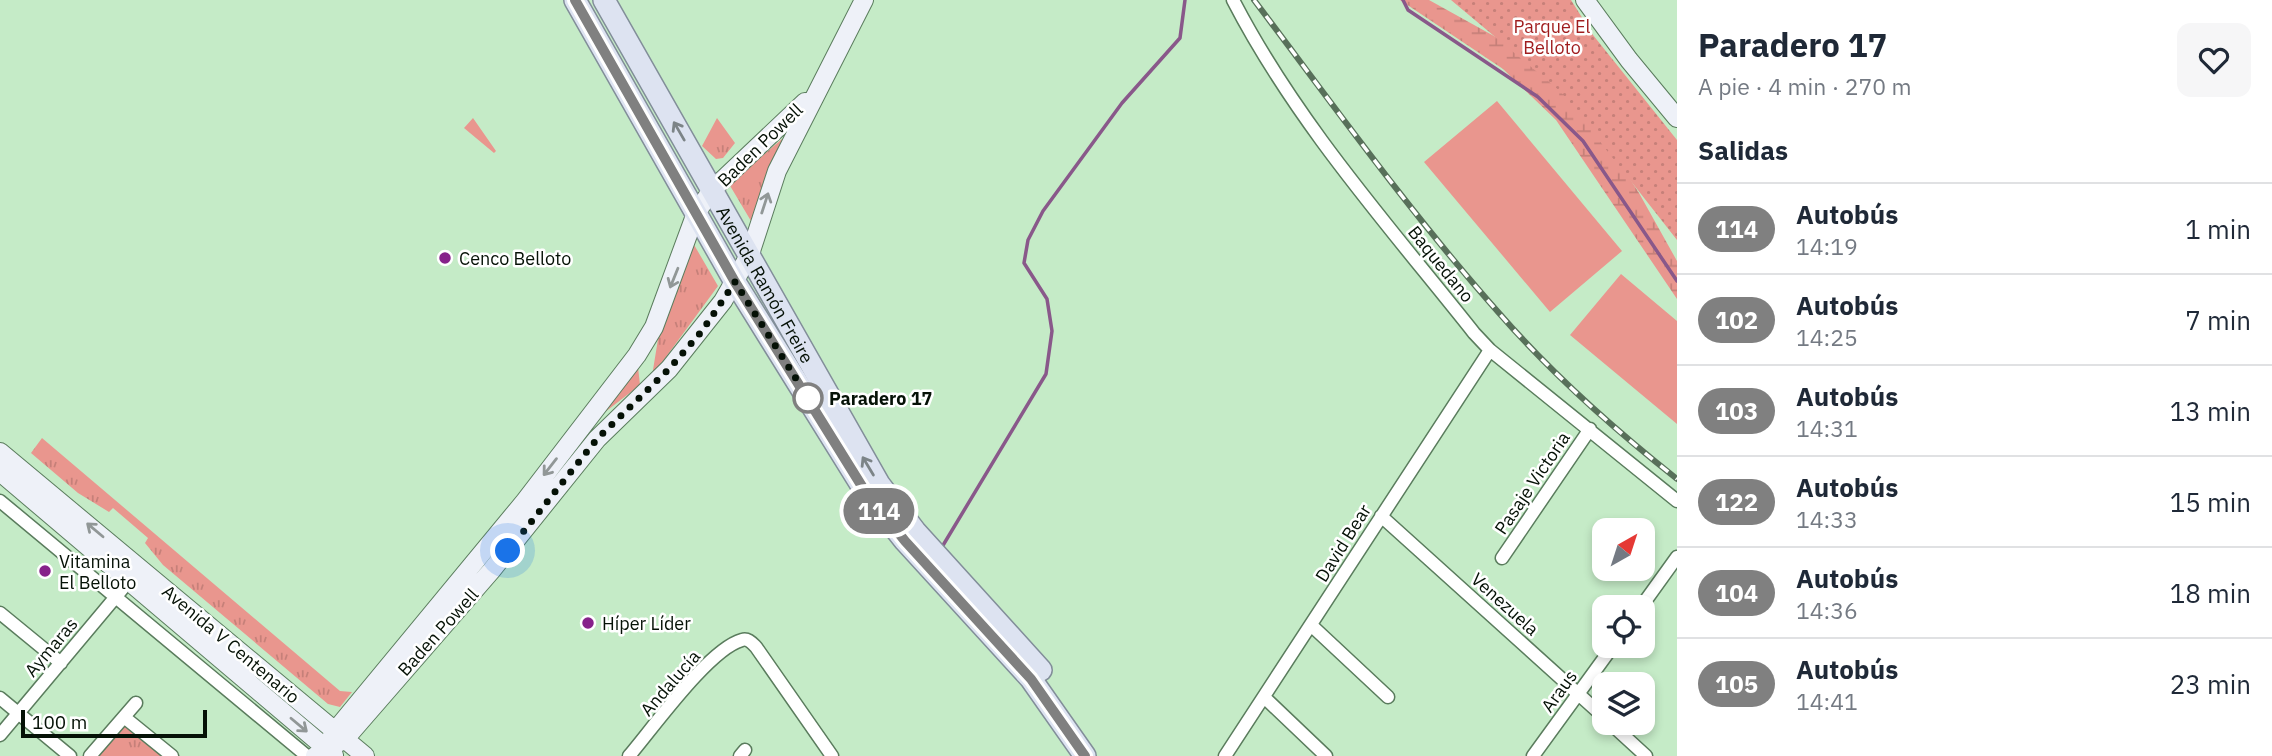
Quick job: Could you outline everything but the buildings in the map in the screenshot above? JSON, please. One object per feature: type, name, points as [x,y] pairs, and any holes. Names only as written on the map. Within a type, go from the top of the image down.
[{"type":"main road","name":"Avenida Ramón Freire","points":[[575,0],[735,282],[863,488],[905,541],[1031,679],[1085,756]]},
{"type":"main road","name":"Avenida Ramón Freire","points":[[604,0],[879,484],[940,558],[1048,678],[1099,756]]},
{"type":"main road","name":"Baden Powell","points":[[340,735],[491,571],[597,439],[647,391],[702,331],[750,254],[772,182],[814,92],[864,0]]},
{"type":"main road","points":[[1585,0],[1629,60],[1677,118]]},
{"type":"main road","name":"Baden Powell","points":[[326,753],[532,497],[608,395],[654,327],[696,213],[712,190],[814,92]]},
{"type":"main road","points":[[647,391],[645,362],[654,327]]},
{"type":"main road","name":"Avenida V Centenario","points":[[0,452],[365,756]]},
{"type":"main road","name":"Avenida V Centenario","points":[[0,472],[326,753]]},
{"type":"main road","points":[[491,571],[532,497],[558,490]]},
{"type":"main road","points":[[905,541],[922,546],[940,558]]},
{"type":"street","name":"Baquedano","points":[[1233,0],[1260,52],[1345,172],[1490,350],[1677,500]]},
{"type":"street","name":"David Bear","points":[[1225,756],[1490,350]]},
{"type":"street","name":"Pasaje Victoria","points":[[1502,558],[1590,429]]},
{"type":"street","points":[[0,501],[307,756]]},
{"type":"street","name":"Venezuela","points":[[1381,516],[1592,706]]},
{"type":"street","points":[[1649,595],[1677,556]]},
{"type":"street","name":"Aymaras","points":[[0,735],[129,581]]},
{"type":"street","points":[[0,614],[61,663]]},
{"type":"street","points":[[1312,626],[1388,697]]},
{"type":"street","name":"Andalucía","points":[[629,756],[709,662],[743,640],[756,647],[832,756]]},
{"type":"street","name":"Araus","points":[[1533,756],[1604,658]]},
{"type":"street","points":[[1264,697],[1326,756]]},
{"type":"street","points":[[0,698],[70,756]]},
{"type":"street","points":[[90,756],[136,703]]},
{"type":"street","points":[[124,717],[172,756]]},
{"type":"street","points":[[1623,735],[1646,756]]},
{"type":"green space","points":[[1400,0],[1429,0],[1512,46],[1543,69],[1608,145],[1639,193],[1677,261],[1677,299],[1556,120],[1503,69]]},
{"type":"green space","name":"Parque El Belloto","points":[[1451,0],[1571,0],[1593,35],[1677,140],[1677,240],[1561,92]]},
{"type":"green space","points":[[1497,101],[1622,251],[1550,312],[1424,162]]},
{"type":"green space","points":[[473,118],[496,151],[494,153],[464,128]]},
{"type":"green space","points":[[717,118],[735,143],[723,158],[716,159],[702,146]]},
{"type":"green space","points":[[782,139],[786,142],[761,193],[751,221],[729,184]]},
{"type":"green space","points":[[693,243],[718,286],[652,376],[660,327]]},
{"type":"green space","points":[[1621,274],[1677,321],[1677,424],[1570,335]]},
{"type":"green space","points":[[638,367],[640,385],[596,419]]},
{"type":"green space","points":[[42,438],[340,691],[352,692],[340,707],[328,704],[163,565],[145,543],[148,538],[113,508],[109,512],[78,493],[31,453]]},
{"type":"green space","points":[[123,724],[161,756],[95,756]]},
{"type":"waterway","points":[[942,547],[1046,374],[1052,331],[1047,299],[1024,263],[1028,240],[1043,211],[1122,103],[1180,38],[1185,0]]},
{"type":"waterway","points":[[1403,0],[1408,10],[1538,97],[1583,141],[1677,281]]},
{"type":"railway","points":[[1254,0],[1404,198],[1499,313],[1540,358],[1584,400],[1677,479]]},
{"type":"bus line","name":"114","points":[[575,0],[735,282],[863,488],[883,517],[1031,679],[1085,756]]},
{"type":"place","name":"Cenco Belloto","points":[[445,258]]},
{"type":"place","name":"Paradero 17","points":[[808,398]]},
{"type":"place","name":"Vitamina El Belloto","points":[[45,571]]},
{"type":"place","name":"Híper Líder","points":[[588,623]]},
{"type":"route","points":[[508,551],[597,439],[669,369],[702,331],[735,282],[812,404],[808,398]]}]
